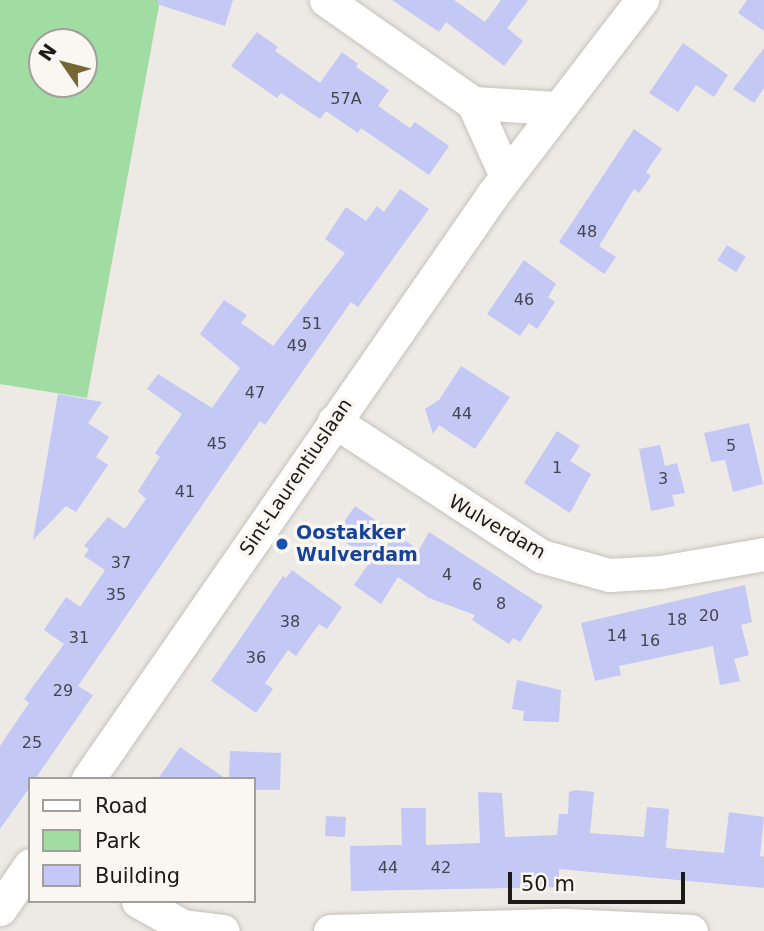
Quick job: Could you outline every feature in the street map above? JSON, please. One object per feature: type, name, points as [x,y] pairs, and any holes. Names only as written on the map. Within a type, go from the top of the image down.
[{"type":"street","points":[[326,0],[473,103],[506,176]]},
{"type":"street","name":"Sint-Laurentiuslaan","points":[[89,777],[506,176],[642,0]]},
{"type":"street","points":[[473,103],[556,108]]},
{"type":"street","name":"Wulverdam","points":[[334,422],[541,556],[609,575],[661,572],[764,554]]},
{"type":"street","points":[[0,909],[28,868]]},
{"type":"street","points":[[142,903],[183,926],[223,931]]},
{"type":"street","points":[[330,931],[565,925],[691,931]]},
{"type":"green space","points":[[0,0],[160,0],[87,398],[0,384]]},
{"type":"building","points":[[158,0],[233,0],[225,26],[157,4]]},
{"type":"building","points":[[392,0],[454,0],[485,22],[501,0],[528,0],[507,28],[523,41],[504,66],[446,22],[439,32]]},
{"type":"building","points":[[747,0],[764,0],[764,31],[738,13]]},
{"type":"building","points":[[257,32],[278,47],[275,51],[320,83],[342,52],[358,64],[356,67],[389,90],[378,106],[410,128],[415,122],[449,146],[429,175],[361,128],[358,133],[326,111],[320,119],[281,93],[277,98],[231,66]]},
{"type":"building","points":[[683,43],[728,75],[714,97],[696,85],[678,112],[649,93]]},
{"type":"building","points":[[764,48],[764,88],[754,103],[733,89]]},
{"type":"building","points":[[634,129],[662,149],[646,172],[651,176],[639,193],[634,189],[599,246],[616,257],[604,274],[559,242]]},
{"type":"building","points":[[400,189],[429,209],[358,307],[351,302],[265,425],[260,421],[78,686],[93,695],[36,777],[28,777],[28,790],[0,829],[0,746],[29,703],[24,699],[64,644],[44,630],[66,597],[80,607],[105,570],[84,556],[89,549],[84,546],[108,517],[125,529],[146,499],[138,491],[160,457],[155,453],[182,414],[147,389],[158,374],[212,408],[240,368],[200,334],[224,300],[247,315],[241,323],[273,346],[345,253],[325,239],[346,207],[366,221],[377,206],[384,212]]},
{"type":"building","points":[[727,245],[746,257],[736,272],[717,260]]},
{"type":"building","points":[[524,260],[556,284],[548,297],[555,302],[537,329],[529,323],[520,336],[487,314]]},
{"type":"building","points":[[461,366],[510,397],[475,449],[439,425],[433,434],[425,409],[439,400]]},
{"type":"building","points":[[58,394],[102,402],[88,423],[109,437],[96,457],[108,465],[76,512],[66,506],[33,540]]},
{"type":"building","points":[[749,423],[763,484],[733,492],[725,460],[711,462],[704,433]]},
{"type":"building","points":[[557,431],[580,446],[570,461],[591,474],[570,513],[524,483]]},
{"type":"building","points":[[660,445],[665,466],[677,463],[685,493],[672,495],[675,506],[651,511],[639,449]]},
{"type":"building","points":[[355,506],[419,550],[429,532],[543,606],[520,642],[513,638],[509,644],[472,620],[475,615],[429,598],[398,577],[381,604],[354,585],[371,560],[335,535]]},
{"type":"building","points":[[292,570],[342,607],[327,629],[319,624],[296,656],[288,650],[265,683],[273,689],[256,713],[211,681],[283,576],[286,578]]},
{"type":"building","points":[[745,585],[752,622],[741,625],[749,655],[734,659],[740,681],[720,685],[713,646],[619,666],[621,675],[595,681],[581,623]]},
{"type":"building","points":[[517,680],[561,690],[559,722],[523,721],[524,711],[512,709]]},
{"type":"building","points":[[180,747],[223,777],[159,777]]},
{"type":"building","points":[[230,751],[281,753],[280,790],[256,790],[256,777],[229,777]]},
{"type":"building","points":[[478,792],[502,793],[505,837],[557,835],[559,814],[568,814],[569,792],[594,792],[590,833],[644,837],[647,807],[669,809],[666,848],[724,853],[729,812],[764,817],[760,856],[764,857],[764,888],[559,869],[559,887],[351,891],[350,846],[402,845],[401,808],[426,808],[426,845],[480,843]]},
{"type":"building","points":[[326,816],[346,817],[345,837],[325,836]]},
{"type":"place","name":"Oostakker Wulverdam","points":[[282,544]]}]
